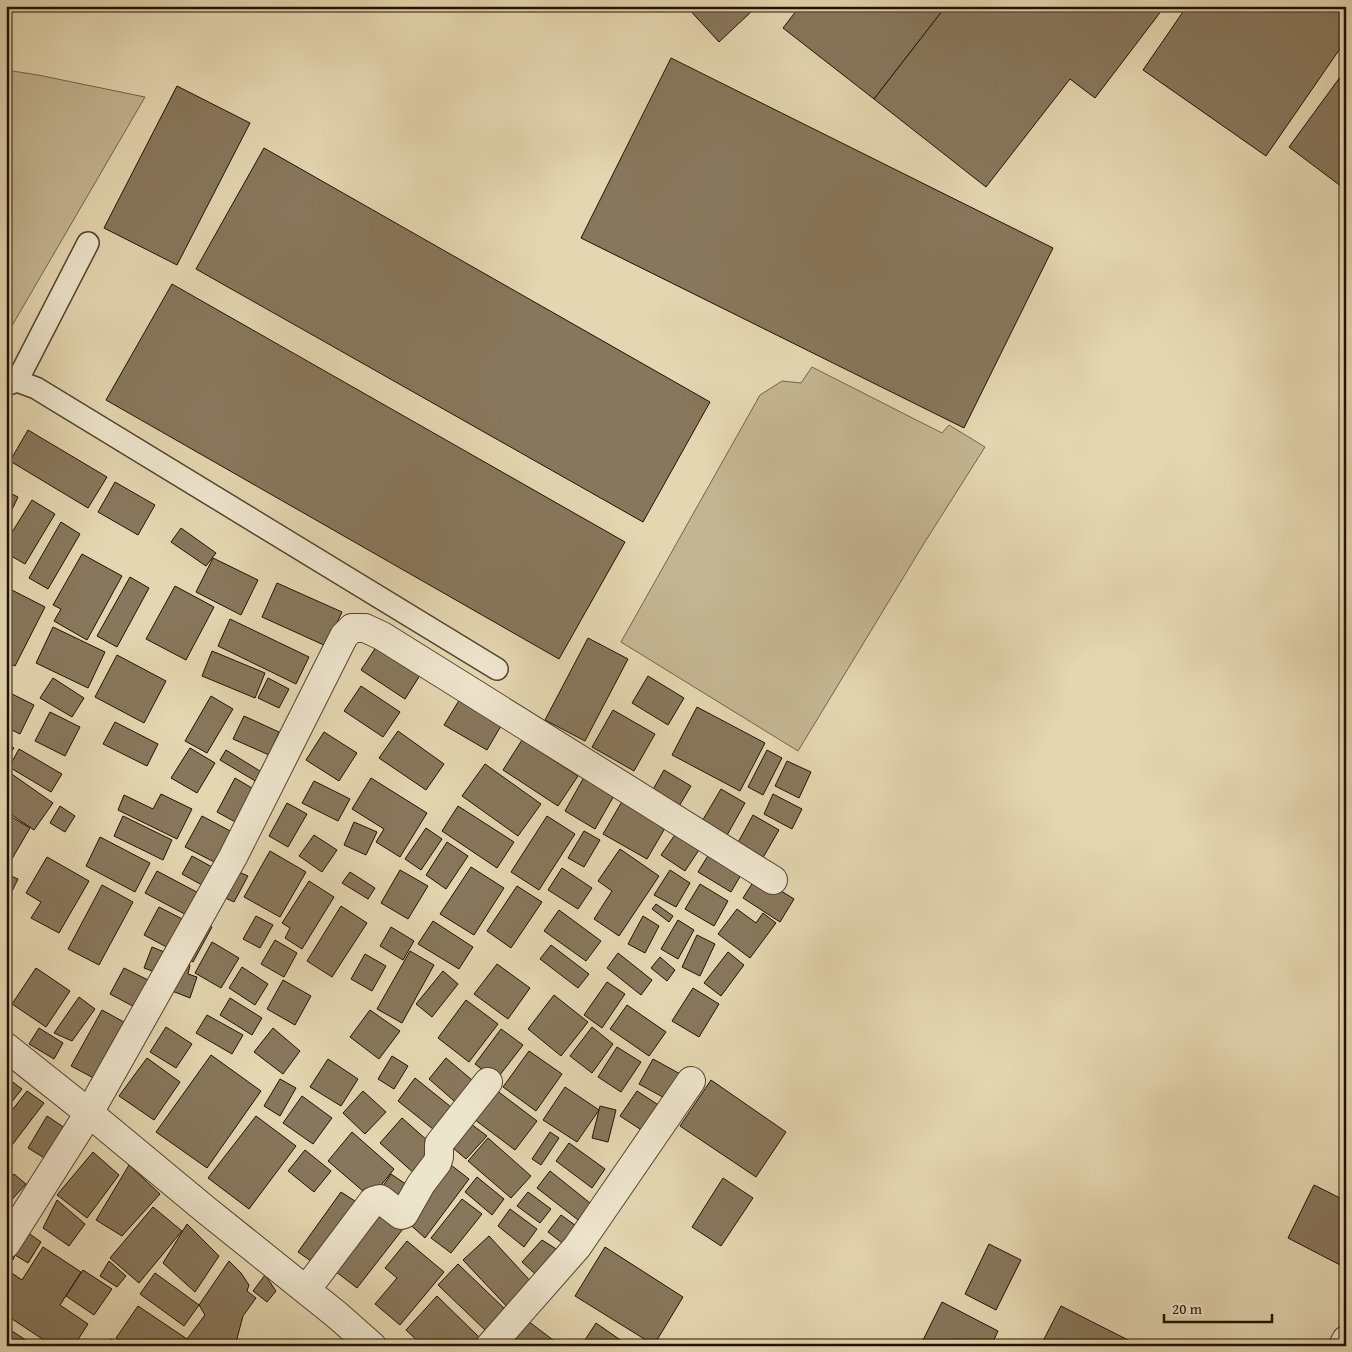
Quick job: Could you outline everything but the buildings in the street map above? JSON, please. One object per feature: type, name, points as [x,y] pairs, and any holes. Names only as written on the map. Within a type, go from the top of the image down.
[{"type":"street","points":[[9,1235],[89,1113],[234,857],[344,636],[352,628],[365,628],[382,636],[773,880]]},
{"type":"street","points":[[6,1048],[89,1113],[372,1346]]},
{"type":"street","points":[[490,1346],[577,1247],[691,1081]]},
{"type":"street","points":[[306,1290],[373,1200],[380,1199],[401,1215],[404,1214],[421,1184],[437,1163],[439,1144],[488,1082]]},
{"type":"street","points":[[1343,1346],[1346,1340]]},
{"type":"lane","points":[[88,243],[11,383],[36,388],[497,669]]},
{"type":"shaded area","points":[[6,70],[145,97],[6,336]]},
{"type":"shaded area","points":[[812,367],[942,433],[949,425],[985,447],[798,751],[621,642],[760,395],[782,381],[801,383]]}]
